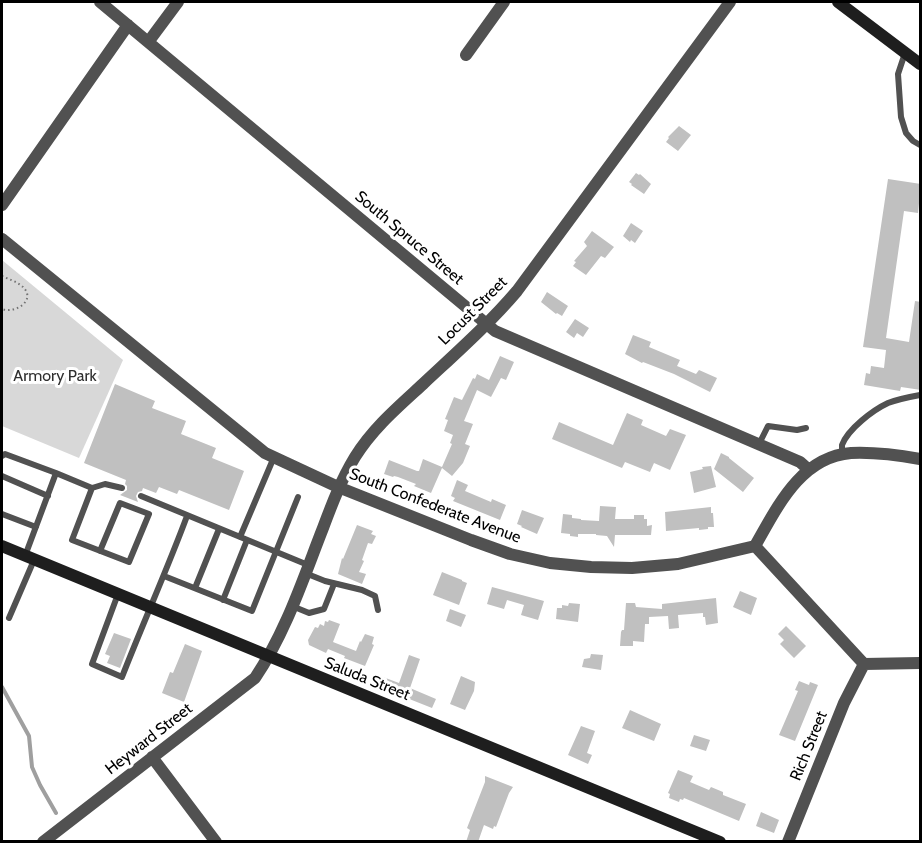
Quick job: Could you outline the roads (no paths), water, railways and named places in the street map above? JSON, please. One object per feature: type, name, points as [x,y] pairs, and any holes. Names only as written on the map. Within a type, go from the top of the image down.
[{"type":"main road","points":[[838,2],[921,64]]},
{"type":"main road","name":"Saluda Street","points":[[2,546],[720,842]]},
{"type":"street","points":[[2,205],[128,25],[100,2]]},
{"type":"street","points":[[148,41],[178,2]]},
{"type":"street","points":[[466,55],[504,2]]},
{"type":"street","name":"Locust Street","points":[[269,657],[292,606],[338,487],[368,438],[386,418],[496,316],[540,263],[730,2]]},
{"type":"street","name":"South Spruce Street","points":[[128,25],[495,331],[800,462],[809,470]]},
{"type":"street","name":"South Confederate Avenue","points":[[2,238],[265,453],[338,487],[510,554],[550,563],[632,568],[678,564],[755,546]]},
{"type":"street","points":[[921,459],[884,454],[851,453],[829,458],[815,465],[800,478],[779,504],[755,546],[864,664],[921,663]]},
{"type":"street","name":"Heyward Street","points":[[43,842],[255,678],[269,657]]},
{"type":"street","name":"Rich Street","points":[[788,842],[844,703],[864,664]]},
{"type":"street","points":[[152,757],[216,842]]},
{"type":"lane","points":[[906,52],[898,74],[901,117],[906,133],[913,141],[921,145]]},
{"type":"lane","points":[[842,454],[842,446],[849,433],[867,416],[886,404],[921,395]]},
{"type":"lane","points":[[759,444],[768,426],[797,430],[806,428]]},
{"type":"lane","points":[[2,456],[5,454],[92,488],[105,484],[122,488]]},
{"type":"lane","points":[[223,600],[274,457]]},
{"type":"lane","points":[[9,618],[30,558],[36,527],[56,473]]},
{"type":"lane","points":[[2,476],[48,496]]},
{"type":"lane","points":[[92,488],[72,540],[100,551],[129,562],[149,514],[120,503],[100,551]]},
{"type":"lane","points":[[141,496],[276,552],[325,581],[362,590],[375,596],[378,610]]},
{"type":"lane","points":[[164,576],[252,611],[298,497]]},
{"type":"lane","points":[[2,514],[36,527]]},
{"type":"lane","points":[[118,594],[92,664],[122,677],[187,516]]},
{"type":"lane","points":[[195,588],[219,529]]},
{"type":"lane","points":[[292,606],[309,613],[324,609],[334,584]]},
{"type":"waterway","points":[[2,687],[29,736],[32,767],[56,813]]},
{"type":"park label","name":"Armory Park","points":[[55,376]]}]
